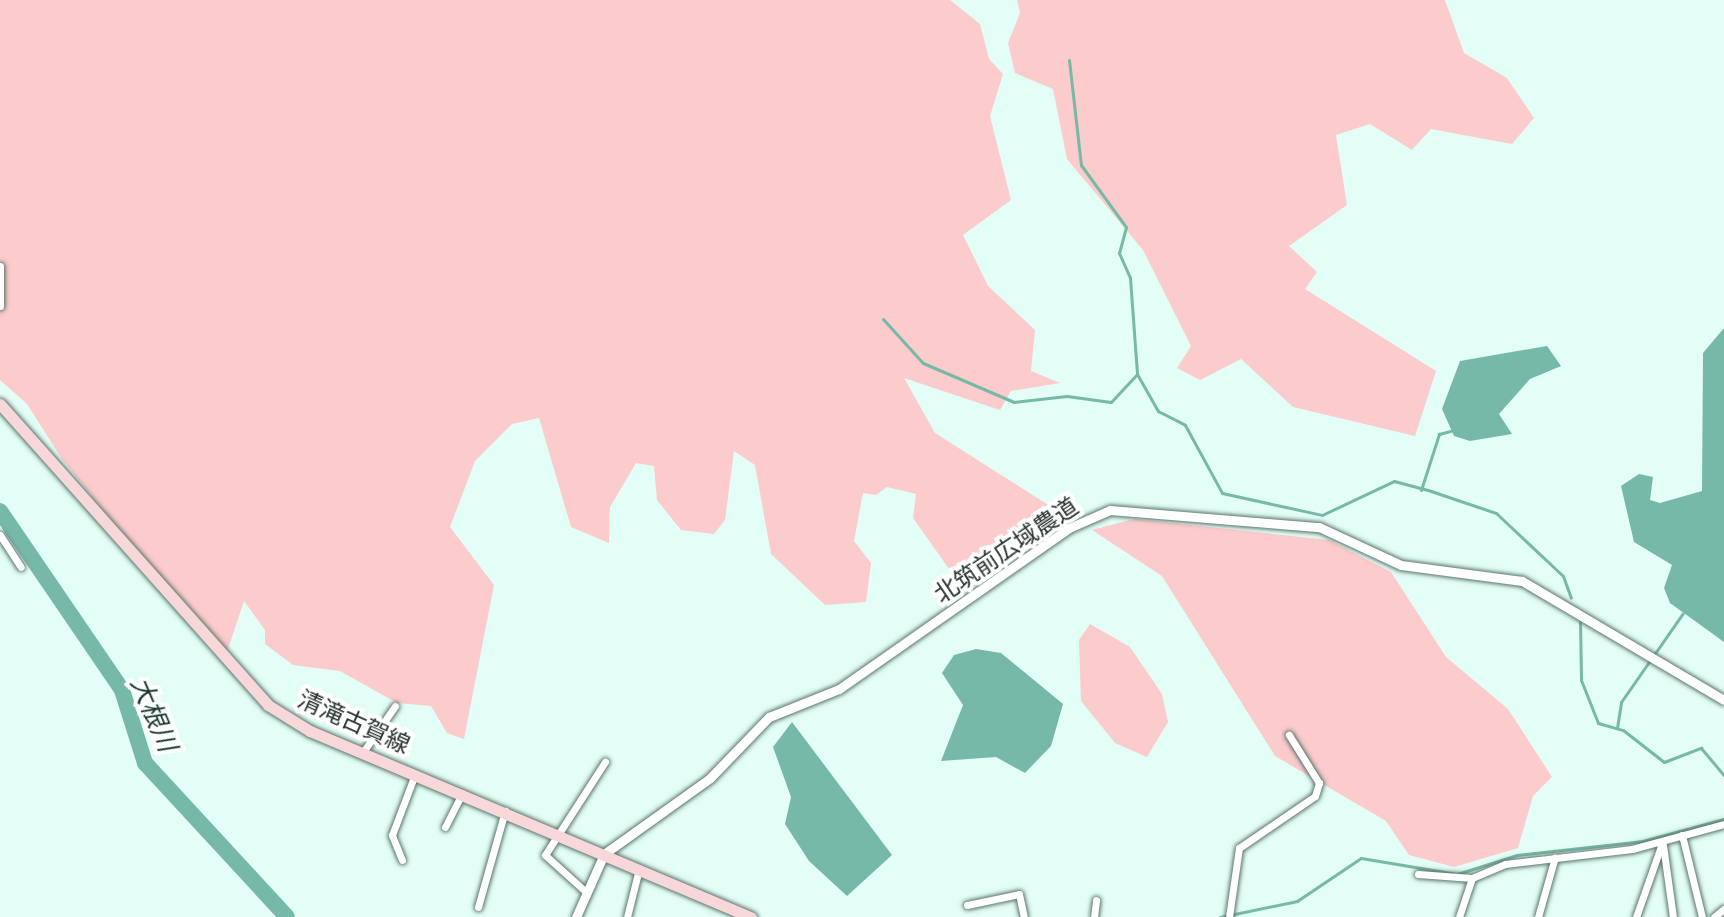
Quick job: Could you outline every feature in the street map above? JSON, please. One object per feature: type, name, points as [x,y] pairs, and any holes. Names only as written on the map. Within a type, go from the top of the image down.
[{"type":"main road","name":"清滝古賀線","points":[[0,404],[258,697],[310,731],[751,917]]},
{"type":"street","points":[[0,266],[0,306]]},
{"type":"street","name":"北筑前広域農道","points":[[576,917],[604,854],[710,778],[769,717],[839,689],[1078,522],[1110,510],[1319,527],[1401,565],[1522,581],[1724,700]]},
{"type":"street","points":[[0,535],[21,567]]},
{"type":"street","points":[[363,752],[395,706]]},
{"type":"street","points":[[1229,917],[1239,848],[1315,796],[1319,783],[1289,735]]},
{"type":"street","points":[[585,891],[545,855],[556,833],[605,762]]},
{"type":"street","points":[[402,860],[392,835],[415,774]]},
{"type":"street","points":[[445,827],[462,793]]},
{"type":"street","points":[[478,907],[505,811]]},
{"type":"street","points":[[1418,874],[1472,878],[1555,857],[1662,843],[1724,824]]},
{"type":"street","points":[[1682,835],[1702,917]]},
{"type":"street","points":[[1636,917],[1662,843]]},
{"type":"street","points":[[1662,843],[1673,917]]},
{"type":"street","points":[[1538,917],[1555,857]]},
{"type":"street","points":[[627,917],[639,869]]},
{"type":"street","points":[[1459,917],[1472,878]]},
{"type":"street","points":[[967,905],[1019,894],[1024,917]]},
{"type":"street","points":[[1094,917],[1096,900]]},
{"type":"street","points":[[1714,917],[1724,909]]},
{"type":"shaded area","points":[[0,0],[950,0],[980,24],[989,59],[1003,74],[990,116],[1011,200],[963,235],[988,286],[1035,330],[1031,371],[1060,383],[1011,391],[1000,410],[904,378],[935,433],[1053,508],[1057,521],[964,590],[913,518],[916,494],[887,487],[876,495],[863,493],[854,541],[871,563],[866,602],[825,605],[771,554],[755,465],[734,451],[725,520],[714,534],[681,530],[657,500],[654,466],[636,463],[610,507],[609,543],[571,527],[539,418],[512,424],[475,461],[450,527],[494,585],[464,739],[447,733],[431,706],[397,703],[340,671],[293,665],[265,644],[265,630],[244,601],[224,661],[62,459],[27,404],[0,380]]},
{"type":"shaded area","points":[[1017,0],[1445,0],[1464,53],[1507,78],[1534,118],[1512,144],[1431,129],[1412,150],[1370,124],[1336,135],[1347,205],[1289,246],[1317,272],[1305,289],[1436,371],[1415,436],[1293,407],[1241,359],[1200,380],[1177,368],[1191,346],[1143,250],[1067,159],[1053,89],[1015,73],[1008,43],[1020,13]]},
{"type":"shaded area","points":[[1724,328],[1724,642],[1670,603],[1664,588],[1672,565],[1634,542],[1621,486],[1639,474],[1653,477],[1650,500],[1660,503],[1702,491],[1703,353]]},
{"type":"shaded area","points":[[1547,346],[1561,366],[1530,379],[1499,414],[1512,434],[1470,441],[1454,436],[1442,409],[1460,361]]},
{"type":"shaded area","points":[[1134,519],[1329,540],[1391,572],[1446,657],[1508,709],[1552,777],[1533,796],[1518,848],[1454,867],[1409,855],[1386,821],[1275,756],[1162,576],[1092,530]]},
{"type":"shaded area","points":[[1090,624],[1130,647],[1162,694],[1168,722],[1147,757],[1115,743],[1081,701],[1079,640]]},
{"type":"shaded area","points":[[976,649],[1001,653],[1063,704],[1051,746],[1025,773],[996,757],[941,761],[963,705],[942,673],[954,655]]},
{"type":"shaded area","points":[[792,722],[892,855],[847,896],[809,861],[785,824],[791,797],[773,747]]},
{"type":"waterway","points":[[1069,60],[1081,165],[1126,227],[1119,253],[1130,278],[1137,374],[1158,411],[1185,425],[1222,493],[1322,515],[1394,481],[1428,490],[1496,513],[1563,576],[1571,598]]},
{"type":"waterway","points":[[883,319],[923,363],[1014,402],[1067,396],[1111,402],[1137,374]]},
{"type":"waterway","points":[[1421,490],[1439,434],[1454,430]]},
{"type":"waterway","name":"大根川","points":[[0,511],[122,690],[145,763],[287,917]]},
{"type":"waterway","points":[[1617,728],[1621,702],[1683,613]]},
{"type":"waterway","points":[[1580,621],[1581,680],[1598,723],[1623,730],[1664,762],[1701,748],[1724,775]]},
{"type":"waterway","points":[[1220,917],[1297,901],[1361,858],[1457,874],[1517,855],[1643,841],[1724,819]]}]
